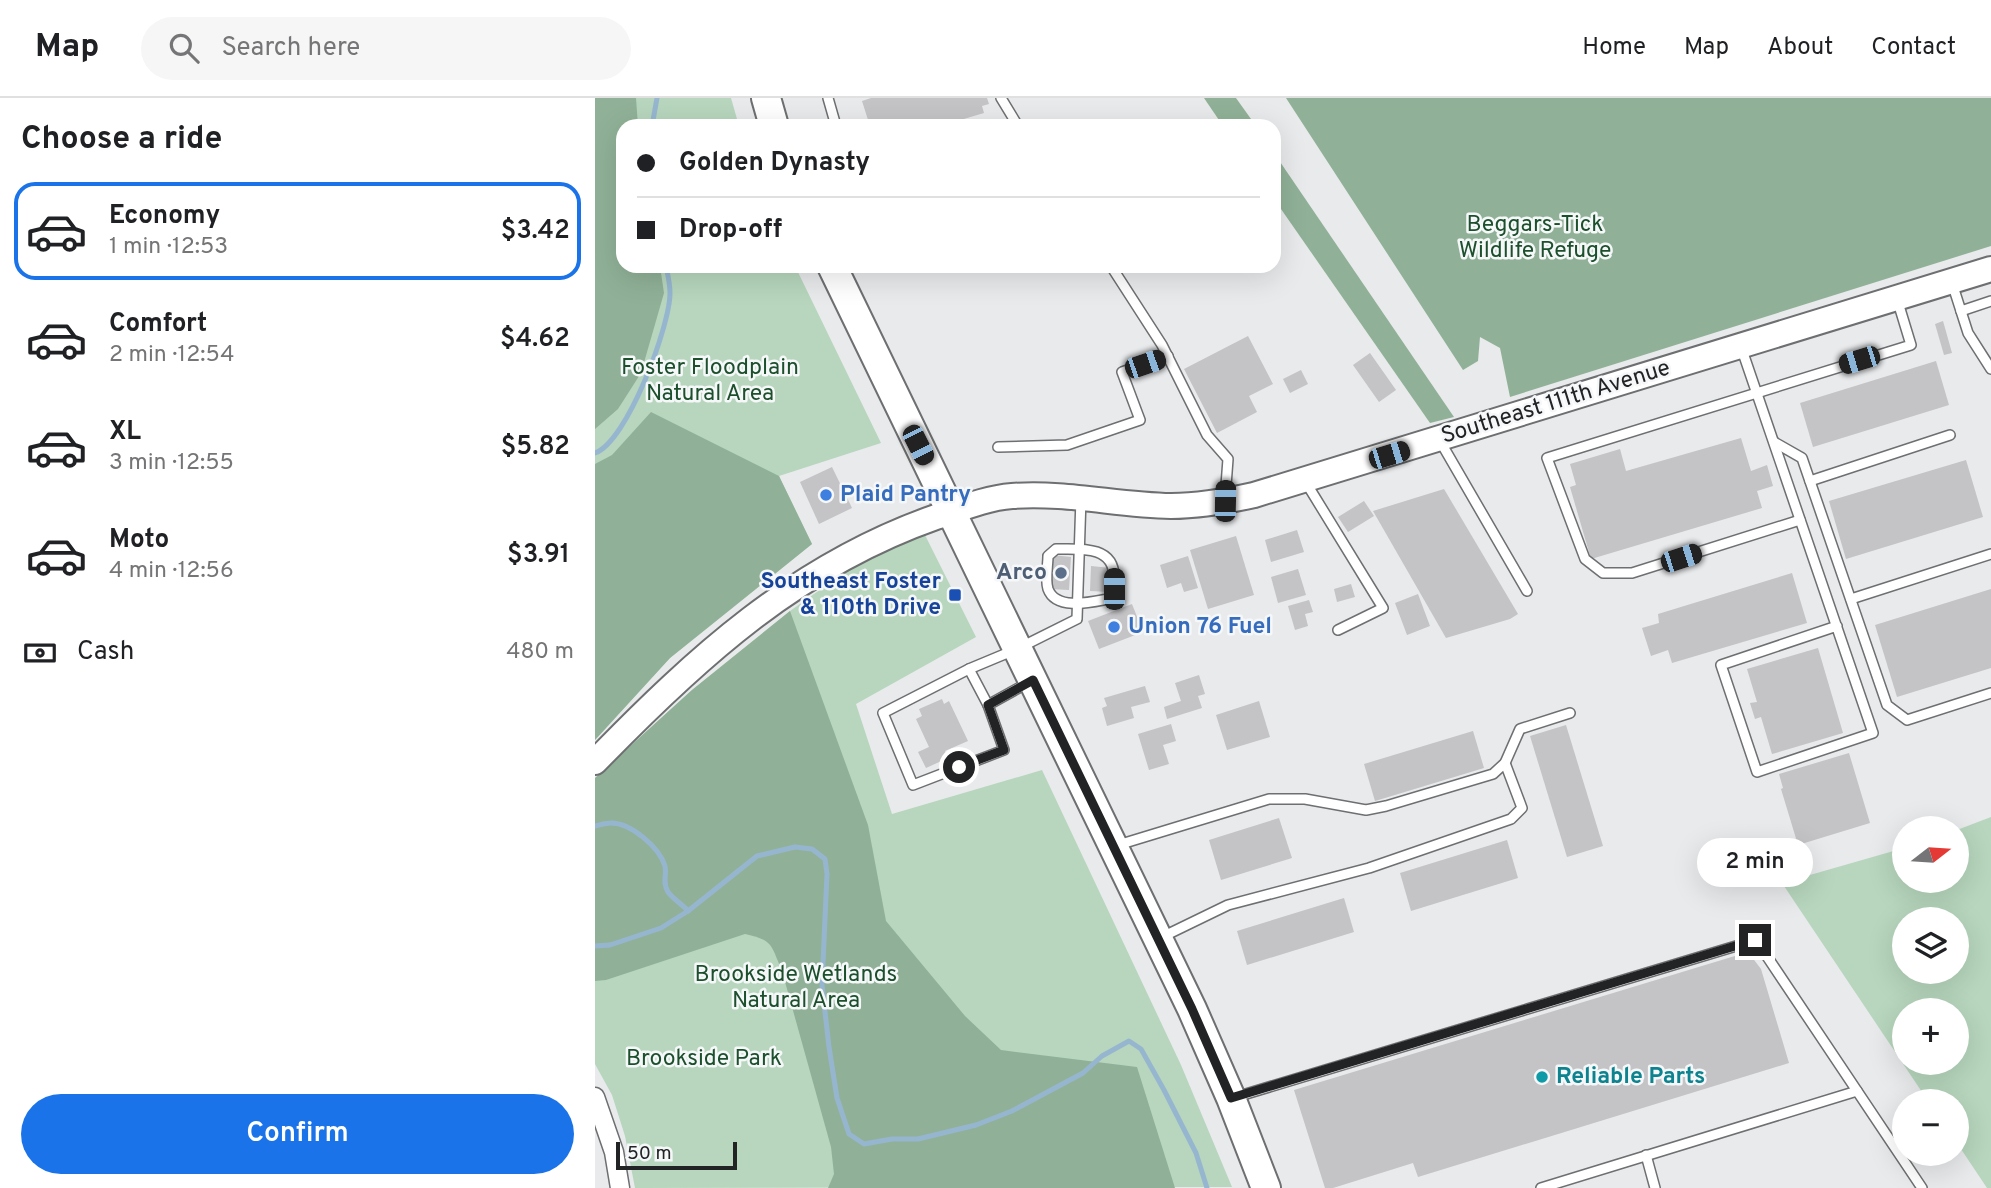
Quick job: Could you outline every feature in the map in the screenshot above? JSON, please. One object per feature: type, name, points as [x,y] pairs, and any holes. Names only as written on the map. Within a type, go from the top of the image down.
[{"type":"main road","points":[[766,98],[772,119]]},
{"type":"main road","points":[[835,273],[1157,939],[1231,1098],[1266,1188]]},
{"type":"street","name":"Southeast 111th Avenue","points":[[595,762],[685,675],[788,590],[873,541],[951,512],[1009,496],[1039,494],[1170,506],[1225,501],[1305,481],[1991,269]]},
{"type":"street","points":[[595,1097],[614,1152],[620,1188]]},
{"type":"lane","points":[[828,98],[834,119]]},
{"type":"lane","points":[[1002,98],[1014,119]]},
{"type":"lane","points":[[1115,273],[1168,356],[1207,435],[1228,459],[1225,501]]},
{"type":"lane","points":[[1952,281],[1968,333],[1991,369]]},
{"type":"lane","points":[[1801,520],[1632,573],[1603,573],[1585,559],[1547,458],[1911,345],[1896,297]]},
{"type":"lane","points":[[1961,311],[1991,301]]},
{"type":"lane","points":[[1741,345],[1801,520],[1837,626],[1873,733],[1757,772],[1721,665],[1837,626]]},
{"type":"lane","points":[[998,447],[1067,444],[1140,420],[1122,372],[1168,356]]},
{"type":"lane","points":[[1810,481],[1950,435]]},
{"type":"lane","points":[[1439,439],[1527,591]]},
{"type":"lane","points":[[1774,442],[1802,458],[1887,705],[1907,720],[1991,693]]},
{"type":"lane","points":[[1305,481],[1383,608],[1338,631]]},
{"type":"lane","points":[[969,668],[988,705],[1004,750],[913,785],[883,713],[969,668],[1017,649],[1077,618],[1081,497]]},
{"type":"lane","points":[[1056,549],[1101,552],[1109,558],[1114,568],[1114,589],[1108,598],[1078,606],[1053,596],[1047,587],[1048,555],[1056,549]]},
{"type":"lane","points":[[1851,598],[1991,555]]},
{"type":"lane","points":[[988,705],[1033,680]]},
{"type":"lane","points":[[1113,847],[1269,799],[1305,799],[1366,810],[1386,806],[1493,774],[1505,763],[1520,729],[1570,713]]},
{"type":"lane","points":[[1157,939],[1228,905],[1369,868],[1511,820],[1522,808],[1505,763]]},
{"type":"lane","points":[[1231,1098],[1755,940],[1922,1188]]},
{"type":"lane","points":[[1541,1188],[1857,1091]]},
{"type":"lane","points":[[1646,1155],[1655,1188]]},
{"type":"green space","name":"Foster Floodplain Natural Area","points":[[595,98],[731,98],[737,119],[616,119],[616,273],[798,273],[881,443],[779,476],[812,544],[670,658],[595,740]]},
{"type":"green space","points":[[595,98],[636,98],[638,119],[616,119],[616,273],[661,273],[664,293],[641,373],[618,409],[595,429]]},
{"type":"green space","points":[[1204,98],[1236,98],[1251,119],[1218,119]]},
{"type":"green space","name":"Beggars-Tick Wildlife Refuge","points":[[1286,98],[1991,98],[1991,246],[1510,397],[1500,348],[1480,337],[1478,361],[1463,370]]},
{"type":"green space","points":[[1281,163],[1454,417],[1430,423],[1281,209]]},
{"type":"green space","points":[[651,412],[779,476],[812,544],[670,658],[595,740],[595,464],[612,455]]},
{"type":"green space","name":"Brookside Wetlands Natural Area","points":[[924,533],[976,637],[856,704],[892,814],[1042,770],[1181,1065],[1232,1187],[635,1188],[625,1136],[612,1095],[595,1064],[595,778],[692,690],[790,611],[855,565]]},
{"type":"green space","points":[[790,611],[868,825],[886,921],[965,1016],[1001,1050],[1137,1067],[1175,1188],[828,1188],[834,1174],[831,1147],[782,971],[773,949],[766,941],[745,934],[606,980],[595,981],[595,778],[692,690]]},
{"type":"green space","points":[[1991,817],[1991,1188],[1987,1188],[1969,1161],[1969,1089],[1920,1089],[1911,1075],[1969,1075],[1969,998],[1892,998],[1892,1047],[1782,883],[1892,851],[1892,893],[1969,893],[1969,825]]},
{"type":"building","points":[[871,98],[987,98],[989,104],[982,106],[984,113],[964,119],[868,119],[862,101]]},
{"type":"building","points":[[1943,321],[1952,353],[1944,355],[1935,324]]},
{"type":"building","points":[[1248,336],[1273,384],[1249,396],[1257,412],[1217,433],[1184,369]]},
{"type":"building","points":[[1370,353],[1396,390],[1379,402],[1353,365]]},
{"type":"building","points":[[1936,361],[1949,405],[1813,447],[1800,403]]},
{"type":"building","points":[[1301,370],[1308,384],[1290,393],[1283,379]]},
{"type":"building","points":[[1741,438],[1751,471],[1767,465],[1773,486],[1757,491],[1762,508],[1591,559],[1570,487],[1576,485],[1570,464],[1620,449],[1626,471]]},
{"type":"building","points":[[1966,460],[1983,517],[1846,559],[1829,501]]},
{"type":"building","name":"Plaid Pantry","points":[[832,467],[852,508],[819,524],[800,482]]},
{"type":"building","points":[[1444,489],[1518,614],[1510,619],[1446,638],[1373,511]]},
{"type":"building","points":[[1364,501],[1374,516],[1348,532],[1338,517]]},
{"type":"building","points":[[1297,530],[1304,552],[1271,562],[1265,540]]},
{"type":"building","points":[[1236,536],[1254,595],[1208,609],[1190,550]]},
{"type":"building","name":"Arco","points":[[1052,555],[1071,557],[1069,590],[1050,589]]},
{"type":"building","points":[[1188,556],[1198,588],[1184,592],[1181,583],[1167,588],[1160,565]]},
{"type":"building","name":"Arco","points":[[1091,566],[1111,568],[1109,592],[1090,591]]},
{"type":"building","points":[[1298,569],[1306,595],[1278,603],[1271,577]]},
{"type":"building","points":[[1792,573],[1807,623],[1672,663],[1668,650],[1651,656],[1642,628],[1659,623],[1658,614]]},
{"type":"building","points":[[1351,584],[1355,597],[1337,602],[1334,589]]},
{"type":"building","points":[[1991,589],[1991,668],[1897,697],[1875,625]]},
{"type":"building","points":[[1418,594],[1430,626],[1407,635],[1395,603]]},
{"type":"building","points":[[1309,600],[1313,612],[1305,614],[1308,626],[1295,630],[1288,606]]},
{"type":"building","points":[[1132,604],[1143,632],[1099,649],[1088,621]]},
{"type":"building","points":[[1818,648],[1843,733],[1772,754],[1761,717],[1755,719],[1750,703],[1757,702],[1747,669]]},
{"type":"building","points":[[1199,675],[1205,694],[1198,696],[1202,708],[1167,719],[1164,707],[1181,701],[1175,683]]},
{"type":"building","points":[[1145,686],[1150,702],[1131,707],[1134,718],[1107,726],[1102,708],[1107,706],[1104,698]]},
{"type":"building","points":[[942,699],[944,704],[949,701],[968,741],[945,751],[948,758],[926,768],[918,752],[929,747],[916,719],[922,716],[919,709]]},
{"type":"building","points":[[1259,701],[1270,737],[1227,750],[1216,715]]},
{"type":"building","points":[[1171,724],[1176,741],[1163,745],[1169,764],[1149,770],[1138,734]]},
{"type":"building","points":[[1566,725],[1603,846],[1567,857],[1530,736]]},
{"type":"building","points":[[1473,731],[1484,768],[1375,801],[1364,764]]},
{"type":"building","points":[[1849,753],[1870,823],[1798,845],[1779,774]]},
{"type":"building","points":[[1279,818],[1292,858],[1221,880],[1209,840]]},
{"type":"building","points":[[1507,840],[1518,878],[1411,911],[1400,873]]},
{"type":"building","points":[[1344,898],[1354,932],[1247,965],[1237,931]]},
{"type":"building","name":"Reliable Parts","points":[[1748,952],[1761,969],[1789,1063],[1418,1177],[1413,1163],[1333,1188],[1325,1188],[1294,1090]]},
{"type":"waterway","points":[[653,119],[657,98]]},
{"type":"waterway","points":[[595,453],[607,444],[620,428],[645,381],[668,309],[670,290],[667,273]]},
{"type":"waterway","points":[[595,826],[619,824],[651,844],[665,866],[665,885],[668,892],[688,911]]},
{"type":"waterway","points":[[595,946],[610,945],[661,928],[688,911],[757,856],[795,847],[812,849],[825,859],[827,874],[822,985],[837,1098],[849,1134],[864,1144],[892,1139],[918,1139],[976,1125],[1012,1111],[1083,1073],[1102,1056],[1129,1041],[1141,1049],[1164,1090],[1196,1153],[1207,1188]]},
{"type":"place","name":"Plaid Pantry","points":[[826,495]]},
{"type":"place","name":"Arco","points":[[1061,573]]},
{"type":"place","name":"Southeast Foster & 110th Drive","points":[[955,595]]},
{"type":"place","name":"Union 76 Fuel","points":[[1114,627]]},
{"type":"place","name":"Reliable Parts","points":[[1542,1077]]},
{"type":"route","points":[[959,767],[1004,750],[988,705],[1033,680],[1192,1009],[1231,1098],[1755,940]]},
{"type":"park label","name":"Brookside Park","points":[[704,1059]]}]
